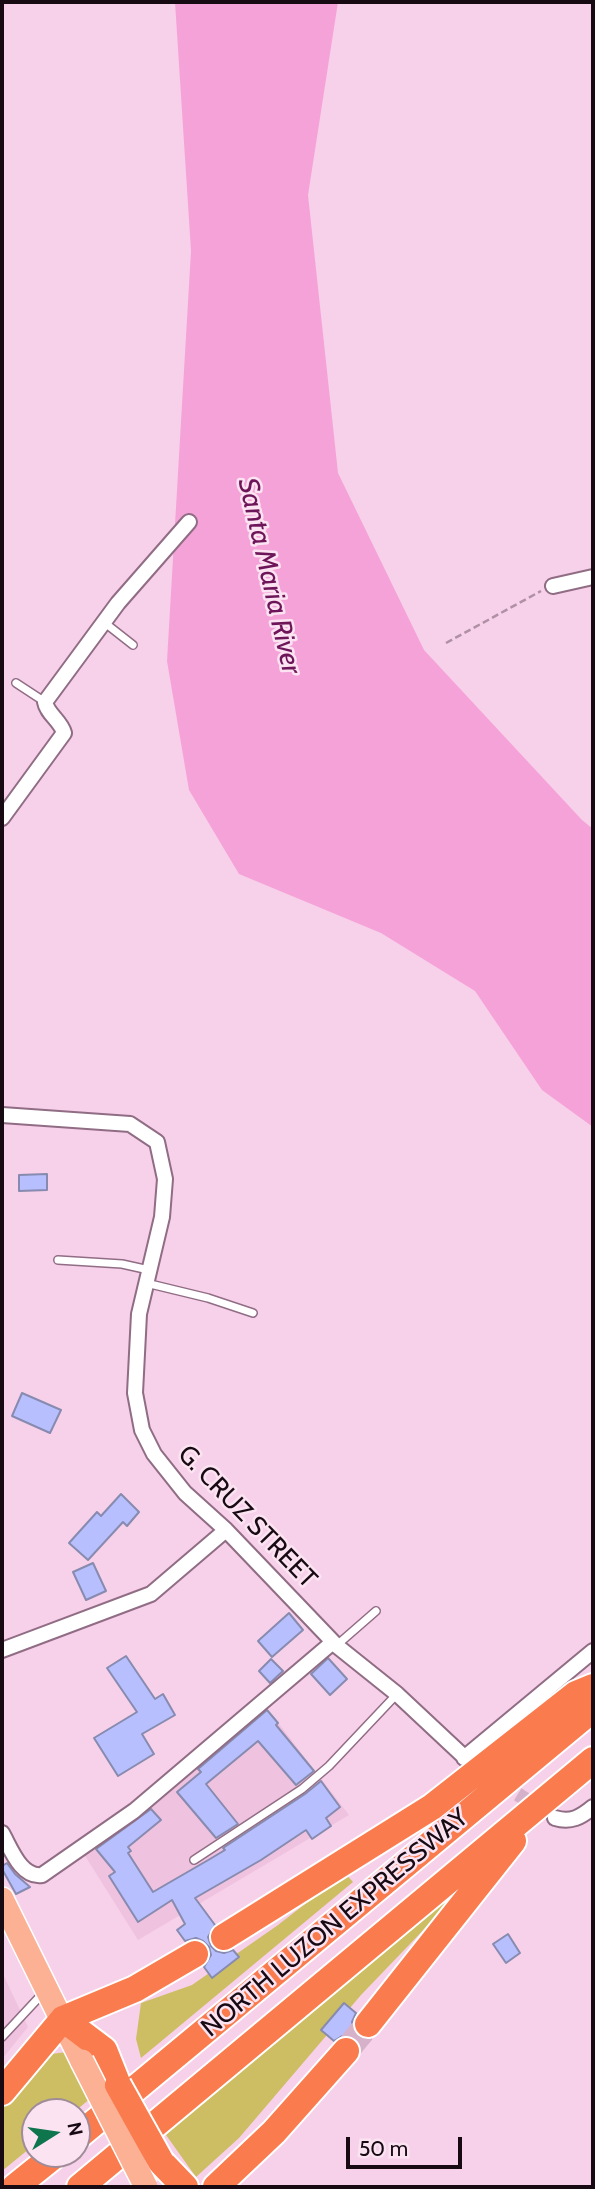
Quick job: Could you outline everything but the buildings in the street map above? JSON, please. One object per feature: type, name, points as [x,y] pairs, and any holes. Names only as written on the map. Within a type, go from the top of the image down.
[{"type":"highway","points":[[224,1937],[432,1807],[576,1694],[593,1686]]},
{"type":"highway","name":"NORTH LUZON EXPRESSWAY","points":[[91,2125],[593,1709]]},
{"type":"highway","name":"NORTH LUZON EXPRESSWAY","points":[[80,2187],[548,1810],[593,1760]]},
{"type":"highway","points":[[368,2024],[467,1902],[548,1810]]},
{"type":"highway","points":[[2,2092],[63,2019],[135,1989],[195,1954]]},
{"type":"highway","points":[[63,2019],[104,2050],[118,2085],[161,2162],[185,2187]]},
{"type":"highway","points":[[216,2187],[274,2132],[346,2051]]},
{"type":"highway","points":[[15,2187],[39,2168]]},
{"type":"main road","points":[[2,1899],[146,2187]]},
{"type":"street","points":[[2,818],[64,733],[44,702],[118,603],[190,522]]},
{"type":"street","points":[[553,586],[593,577]]},
{"type":"street","name":"G. CRUZ STREET","points":[[2,1115],[130,1124],[157,1142],[165,1179],[162,1217],[139,1314],[135,1392],[142,1430],[153,1454],[185,1493],[226,1530],[335,1644],[397,1694],[469,1762],[593,1651]]},
{"type":"street","points":[[4,1644],[151,1594],[226,1530]]},
{"type":"street","points":[[2,1833],[27,1873],[42,1875],[134,1811],[335,1644]]},
{"type":"street","points":[[548,1810],[565,1821],[575,1819],[593,1807]]},
{"type":"lane","points":[[105,623],[133,645]]},
{"type":"lane","points":[[16,683],[44,702]]},
{"type":"lane","points":[[58,1260],[122,1264],[147,1277],[253,1313]]},
{"type":"lane","points":[[335,1644],[376,1611]]},
{"type":"lane","points":[[194,1860],[302,1789],[329,1766],[397,1694]]},
{"type":"lane","points":[[2,2037],[47,1989]]},
{"type":"path","points":[[446,643],[553,586]]},
{"type":"shaded area","points":[[263,1703],[349,1815],[138,1940],[82,1851]]},
{"type":"shaded area","points":[[345,1873],[353,1882],[141,2058],[136,2039],[141,2003],[192,1985],[278,1925]]},
{"type":"shaded area","points":[[450,1892],[455,1897],[361,1995],[239,2138],[196,2177],[166,2135],[184,2116]]},
{"type":"shaded area","points":[[2,1972],[28,2027],[2,2059]]},
{"type":"shaded area","points":[[67,2052],[91,2098],[21,2098],[21,2155],[2,2171],[2,2097],[51,2054]]},
{"type":"water","name":"Santa Maria River","points":[[175,2],[338,2],[308,195],[338,473],[424,650],[593,829],[593,1127],[542,1090],[475,991],[381,933],[239,874],[189,790],[167,661],[191,251]]},
{"type":"tunnel","points":[[500,1783],[555,1818]]},
{"type":"tunnel","points":[[346,2051],[368,2024]]}]
